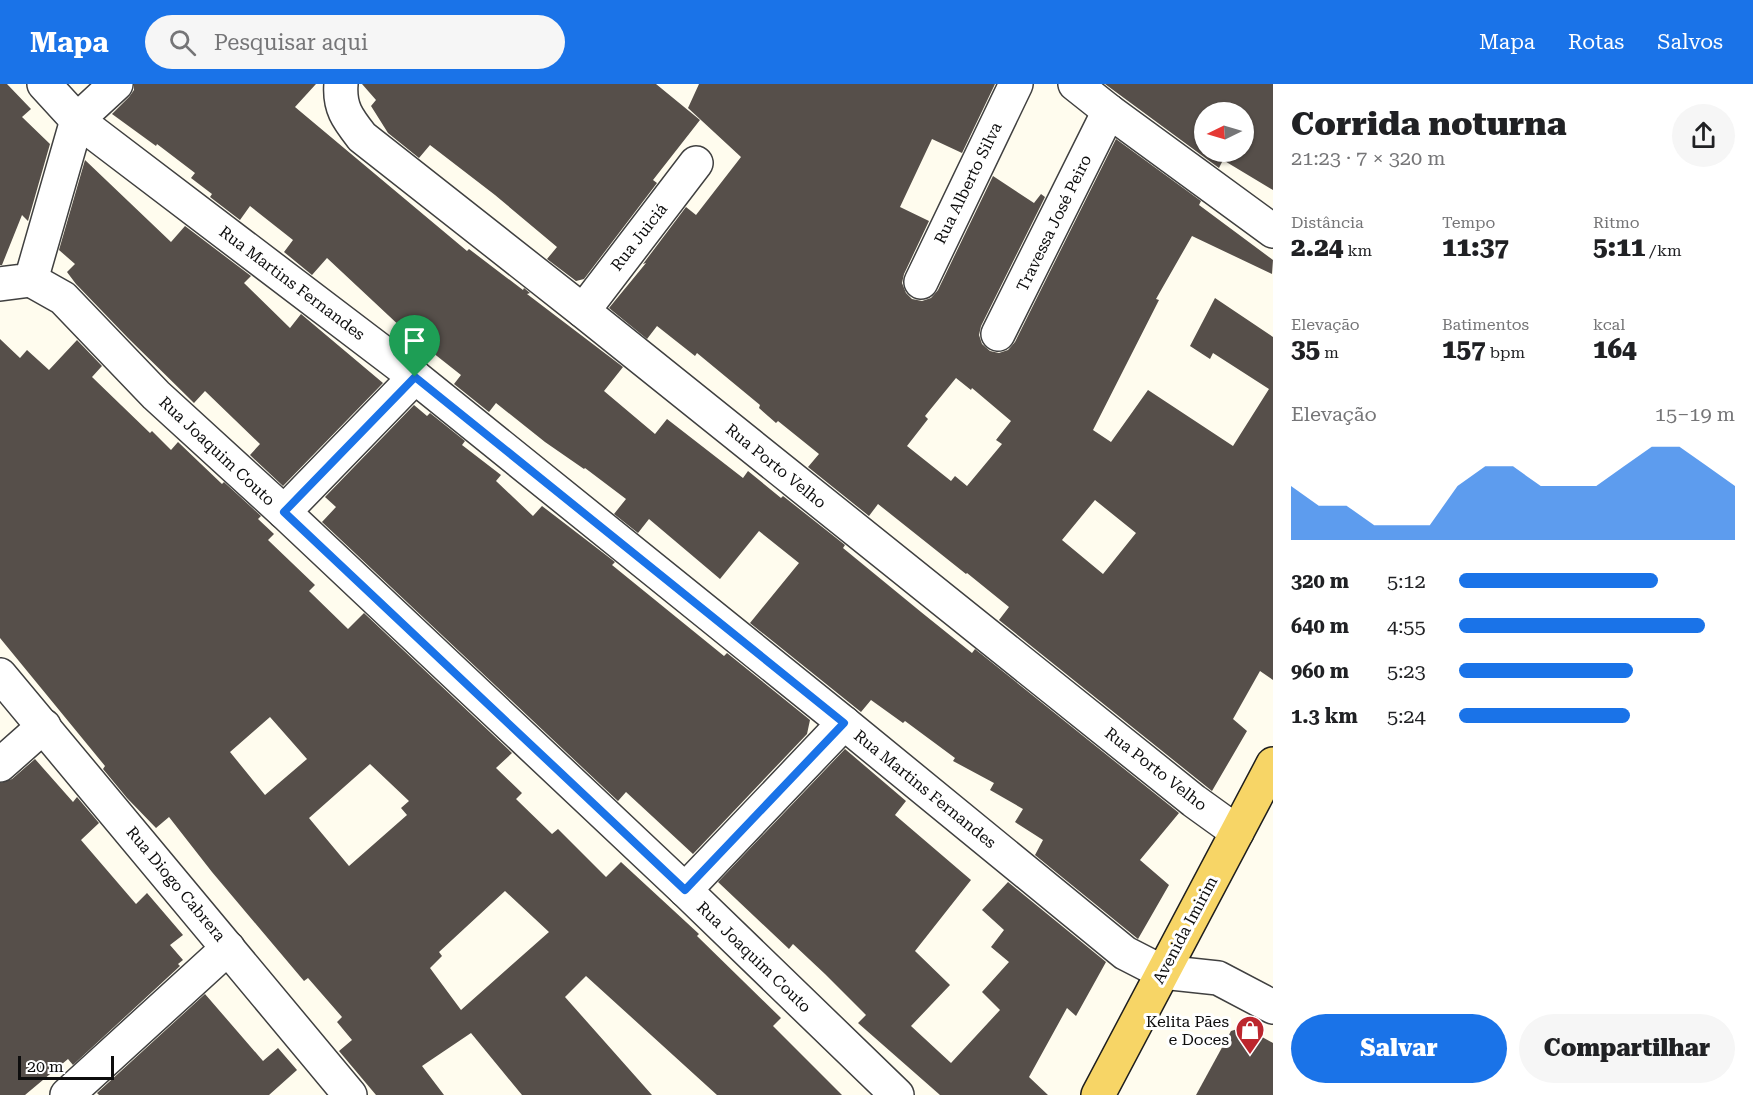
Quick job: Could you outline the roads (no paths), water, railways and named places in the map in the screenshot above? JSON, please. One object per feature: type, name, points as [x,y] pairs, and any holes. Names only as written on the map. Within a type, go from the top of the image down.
[{"type":"main road","name":"Avenida Imirim","points":[[1098,1095],[1273,764]]},
{"type":"street","name":"Rua Martins Fernandes","points":[[44,84],[77,120],[415,377],[1125,953],[1162,972]]},
{"type":"street","points":[[16,282],[77,120],[116,84]]},
{"type":"street","name":"Rua Porto Velho","points":[[341,84],[340,98],[346,117],[362,137],[1185,793],[1237,832]]},
{"type":"street","name":"Rua Alberto Silva","points":[[921,282],[1016,84]]},
{"type":"street","points":[[1075,84],[1273,231]]},
{"type":"street","name":"Travessa José Peiro","points":[[998,334],[1109,111]]},
{"type":"street","name":"Rua Juiciá","points":[[583,311],[696,163]]},
{"type":"street","name":"Rua Joaquim Couto","points":[[16,282],[63,298],[156,395],[284,512],[685,890],[897,1095]]},
{"type":"street","points":[[284,512],[415,377]]},
{"type":"street","name":"Rua Diogo Cabrera","points":[[0,675],[350,1095]]},
{"type":"street","points":[[685,890],[844,723]]},
{"type":"street","points":[[0,765],[44,726]]},
{"type":"street","points":[[67,1095],[228,948]]},
{"type":"street","points":[[1162,972],[1218,978],[1273,1007]]},
{"type":"place","name":"Kelita Pães e Doces","points":[[1250,1056]]}]
